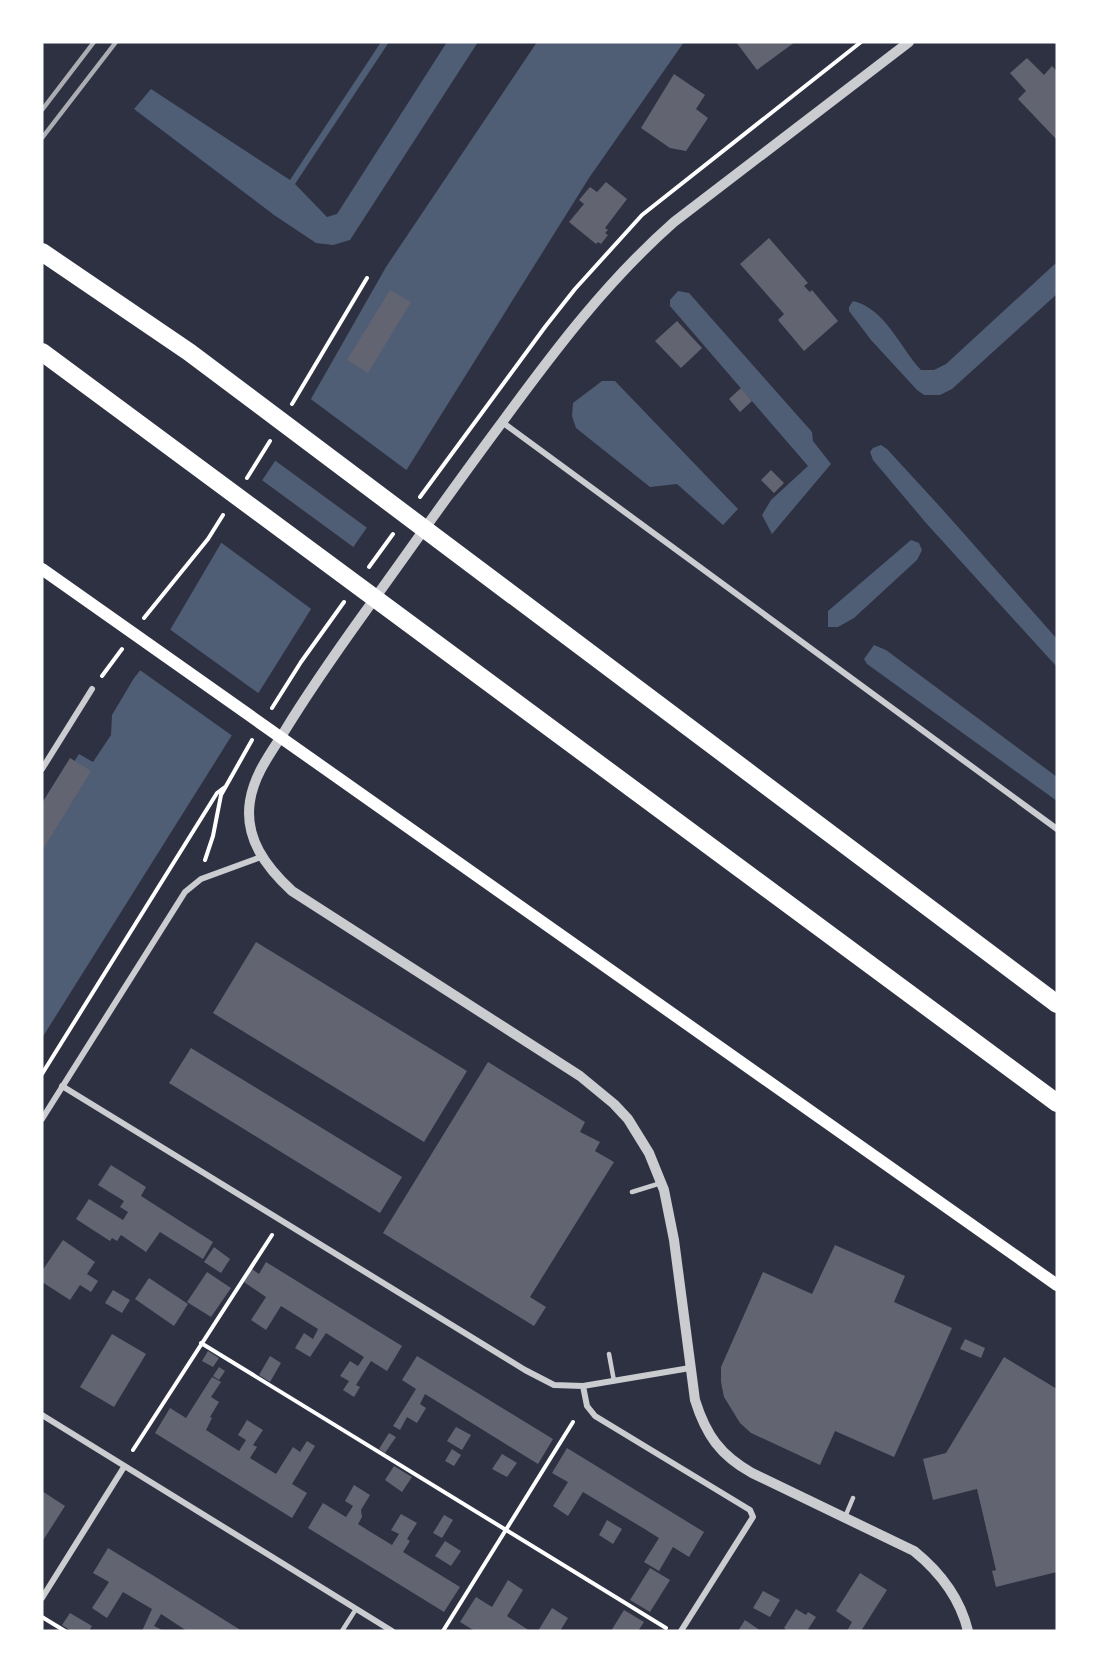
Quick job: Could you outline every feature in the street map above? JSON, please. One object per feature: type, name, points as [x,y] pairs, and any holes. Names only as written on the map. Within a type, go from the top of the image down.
[{"type":"highway","points":[[42,252],[189,352],[959,928],[1057,1004]]},
{"type":"highway","points":[[42,352],[1057,1103]]},
{"type":"highway","points":[[959,928],[1057,994]]},
{"type":"main road","points":[[42,569],[1057,1286]]},
{"type":"street","points":[[909,42],[719,186],[644,249],[577,322],[324,669],[257,776],[249,810],[252,832],[261,857],[275,876],[302,898],[591,1084],[614,1104],[640,1135],[661,1183],[672,1228],[690,1368],[704,1427],[729,1458],[753,1473],[901,1543],[925,1560],[936,1570],[953,1594],[968,1631]]},
{"type":"street","points":[[502,422],[1057,829]]},
{"type":"street","points":[[42,769],[92,689]]},
{"type":"street","points":[[42,1119],[189,887],[201,879],[261,857]]},
{"type":"street","points":[[62,1086],[525,1370],[554,1385],[583,1386],[690,1368]]},
{"type":"street","points":[[583,1386],[587,1406],[595,1416],[752,1513],[753,1517],[681,1631]]},
{"type":"street","points":[[42,1416],[392,1631]]},
{"type":"street","points":[[42,1598],[124,1467]]},
{"type":"lane","points":[[632,1192],[661,1183]]},
{"type":"lane","points":[[609,1354],[614,1381]]},
{"type":"lane","points":[[845,1517],[853,1498]]},
{"type":"lane","points":[[342,1631],[356,1609]]},
{"type":"path","points":[[42,1074],[217,793],[225,787]]},
{"type":"path","points":[[133,1450],[270,1239]]},
{"type":"path","points":[[201,1343],[668,1629]]},
{"type":"path","points":[[443,1631],[573,1422]]},
{"type":"path","points":[[42,1617],[65,1631]]},
{"type":"water","points":[[381,42],[389,42],[295,184],[327,217],[337,214],[447,42],[478,42],[350,240],[333,245],[316,243],[274,215],[134,109],[151,89],[290,180]]},
{"type":"water","points":[[537,42],[684,42],[589,178],[404,474],[318,598],[42,1038],[42,812],[79,754],[93,762],[111,735],[112,715],[134,678],[163,642],[227,533],[279,455],[386,267]]},
{"type":"water","points":[[1057,262],[1057,294],[952,389],[940,395],[924,395],[917,390],[871,340],[849,311],[853,301],[865,305],[875,312],[891,330],[921,370],[934,370],[946,364]]},
{"type":"water","points":[[678,291],[689,293],[812,432],[813,441],[831,464],[772,534],[762,515],[771,500],[808,466],[670,306],[670,300]]},
{"type":"water","points":[[602,381],[615,381],[738,509],[723,525],[677,484],[650,487],[576,428],[572,416],[573,403]]},
{"type":"water","points":[[881,445],[943,510],[1057,639],[1057,667],[926,523],[873,460],[870,452]]},
{"type":"water","points":[[911,540],[919,543],[922,550],[917,560],[854,618],[838,627],[828,627],[828,611]]},
{"type":"water","points":[[874,645],[886,650],[1057,777],[1057,801],[867,664],[864,659]]},
{"type":"pier","points":[[308,397],[409,472],[370,530],[273,459]]},
{"type":"pier","points":[[259,478],[356,549],[314,611],[219,541]]},
{"type":"pier","points":[[168,628],[261,695],[234,737],[137,668],[161,640]]},
{"type":"building","points":[[736,42],[795,42],[757,70]]},
{"type":"building","points":[[1027,58],[1044,75],[1052,66],[1057,71],[1057,140],[1018,99],[1026,91],[1010,73]]},
{"type":"building","points":[[674,74],[705,95],[696,109],[708,118],[686,151],[670,148],[641,128]]},
{"type":"building","points":[[606,182],[627,199],[605,228],[608,230],[605,233],[608,235],[601,244],[598,242],[596,244],[569,222],[584,204],[579,200],[590,187],[597,192]]},
{"type":"building","points":[[769,238],[808,283],[804,286],[810,292],[812,290],[838,321],[804,351],[778,320],[784,314],[740,264]]},
{"type":"building","points":[[390,290],[411,302],[368,373],[347,360]]},
{"type":"building","points":[[677,321],[702,348],[681,368],[655,341]]},
{"type":"building","points":[[741,388],[752,401],[740,412],[729,399]]},
{"type":"building","points":[[771,470],[784,483],[774,493],[761,480]]},
{"type":"building","points":[[70,758],[91,771],[42,851],[42,803]]},
{"type":"building","points":[[256,942],[467,1071],[424,1142],[213,1013]]},
{"type":"building","points":[[191,1048],[402,1177],[380,1213],[169,1083]]},
{"type":"building","points":[[488,1062],[585,1122],[580,1132],[600,1142],[595,1151],[614,1162],[530,1297],[546,1307],[534,1326],[383,1233]]},
{"type":"building","points":[[111,1165],[146,1187],[141,1196],[213,1242],[203,1259],[160,1232],[146,1252],[121,1235],[117,1241],[112,1238],[110,1241],[76,1219],[89,1199],[123,1220],[128,1212],[120,1207],[124,1201],[98,1185]]},
{"type":"building","points":[[63,1240],[95,1262],[87,1274],[98,1281],[91,1292],[80,1285],[70,1300],[42,1282],[42,1271]]},
{"type":"building","points":[[835,1245],[905,1276],[894,1302],[952,1328],[894,1457],[835,1431],[820,1465],[751,1433],[740,1423],[724,1397],[721,1367],[763,1272],[812,1294]]},
{"type":"building","points":[[214,1247],[230,1259],[221,1273],[204,1262]]},
{"type":"building","points":[[266,1262],[402,1346],[387,1371],[371,1361],[356,1385],[360,1387],[354,1397],[343,1390],[349,1381],[340,1376],[350,1361],[358,1366],[364,1357],[326,1333],[310,1357],[295,1348],[304,1333],[313,1339],[318,1329],[281,1306],[266,1330],[251,1320],[266,1297],[244,1282],[252,1269],[259,1274]]},
{"type":"building","points":[[207,1272],[231,1288],[211,1317],[187,1302]]},
{"type":"building","points":[[149,1278],[188,1304],[174,1326],[135,1299]]},
{"type":"building","points":[[113,1290],[130,1300],[122,1313],[105,1303]]},
{"type":"building","points":[[112,1334],[146,1354],[114,1407],[80,1387]]},
{"type":"building","points":[[965,1339],[985,1348],[981,1358],[960,1349]]},
{"type":"building","points":[[208,1351],[219,1358],[213,1367],[202,1361]]},
{"type":"building","points":[[270,1356],[281,1363],[270,1382],[259,1375]]},
{"type":"building","points":[[417,1356],[553,1439],[538,1464],[425,1394],[420,1404],[426,1408],[417,1423],[407,1417],[400,1430],[393,1426],[416,1389],[402,1380]]},
{"type":"building","points":[[1004,1357],[1057,1389],[1057,1572],[996,1587],[992,1571],[996,1570],[977,1489],[933,1500],[923,1459],[946,1453]]},
{"type":"building","points":[[219,1367],[225,1371],[219,1380],[213,1376]]},
{"type":"building","points":[[212,1377],[221,1382],[211,1397],[219,1402],[210,1417],[212,1418],[206,1430],[239,1451],[246,1440],[238,1435],[247,1420],[263,1430],[253,1445],[257,1447],[250,1458],[276,1474],[293,1447],[300,1452],[307,1441],[315,1446],[292,1484],[307,1493],[292,1518],[155,1433],[170,1408],[186,1418]]},
{"type":"building","points":[[456,1427],[471,1435],[462,1450],[447,1441]]},
{"type":"building","points":[[389,1433],[396,1437],[385,1453],[379,1449]]},
{"type":"building","points":[[567,1448],[704,1532],[689,1557],[673,1547],[659,1571],[644,1562],[659,1538],[583,1492],[568,1516],[553,1506],[568,1482],[552,1473]]},
{"type":"building","points":[[452,1449],[461,1455],[454,1466],[445,1461]]},
{"type":"building","points":[[502,1454],[517,1463],[507,1477],[492,1469]]},
{"type":"building","points":[[394,1466],[412,1477],[402,1492],[385,1480]]},
{"type":"building","points":[[354,1485],[370,1495],[361,1510],[362,1517],[358,1524],[392,1545],[399,1534],[391,1530],[401,1514],[417,1523],[407,1539],[410,1541],[403,1552],[460,1587],[444,1612],[308,1528],[323,1503],[346,1517],[353,1506],[345,1501]]},
{"type":"building","points":[[42,1491],[65,1506],[42,1542]]},
{"type":"building","points":[[444,1515],[453,1520],[442,1538],[433,1533]]},
{"type":"building","points":[[607,1520],[622,1529],[613,1544],[599,1535]]},
{"type":"building","points":[[445,1541],[461,1551],[451,1566],[435,1556]]},
{"type":"building","points":[[108,1548],[242,1631],[187,1631],[161,1614],[154,1626],[164,1631],[142,1631],[152,1609],[123,1592],[107,1618],[92,1608],[109,1582],[93,1573]]},
{"type":"building","points":[[650,1568],[670,1580],[650,1612],[630,1600]]},
{"type":"building","points":[[860,1573],[887,1590],[861,1631],[847,1631],[852,1622],[836,1611]]},
{"type":"building","points":[[508,1580],[523,1590],[507,1616],[530,1631],[475,1631],[460,1622],[476,1597],[492,1607]]},
{"type":"building","points":[[763,1591],[780,1600],[770,1617],[753,1608]]},
{"type":"building","points":[[552,1608],[568,1618],[560,1631],[538,1631]]},
{"type":"building","points":[[796,1609],[806,1615],[808,1612],[816,1617],[807,1631],[788,1631],[784,1628]]},
{"type":"building","points":[[624,1610],[644,1622],[638,1631],[611,1631]]},
{"type":"building","points":[[70,1613],[92,1626],[89,1631],[71,1631],[62,1625]]},
{"type":"building","points":[[745,1620],[761,1631],[738,1631]]},
{"type":"railway","points":[[42,110],[94,42]]},
{"type":"railway","points":[[42,138],[116,42]]}]
